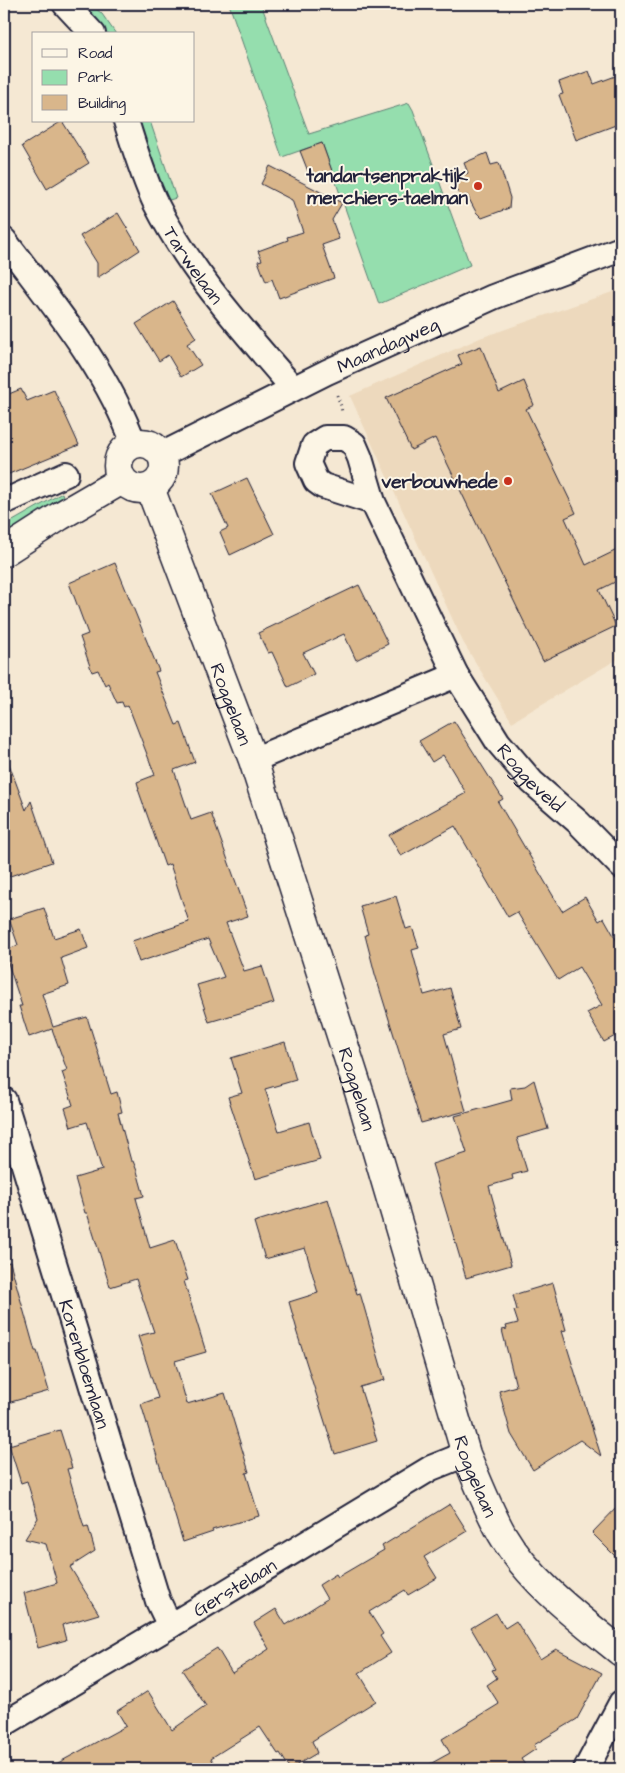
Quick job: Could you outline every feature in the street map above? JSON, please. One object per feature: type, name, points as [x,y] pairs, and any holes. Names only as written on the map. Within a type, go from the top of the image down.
[{"type":"street","points":[[65,4],[91,32]]},
{"type":"street","name":"Tarwelaan","points":[[126,122],[140,168],[156,204],[180,246],[223,307],[293,388]]},
{"type":"street","points":[[4,240],[72,330],[107,384],[134,444]]},
{"type":"street","name":"Maandagweg","points":[[161,455],[293,388],[493,297],[621,249]]},
{"type":"street","points":[[344,438],[325,438],[314,445],[308,463],[311,472],[323,486],[373,502]]},
{"type":"street","name":"Roggeveld","points":[[344,438],[354,444],[373,502],[456,675],[498,742],[532,782],[578,822],[621,866]]},
{"type":"street","points":[[134,444],[150,444],[161,455],[164,462],[164,470],[161,478],[150,488],[138,490],[122,480],[118,466],[119,459],[128,447],[134,444]]},
{"type":"street","points":[[4,502],[66,474]]},
{"type":"street","points":[[4,552],[60,516],[122,480]]},
{"type":"street","name":"Roggelaan","points":[[150,488],[252,760],[362,1101],[466,1454],[483,1496],[503,1535],[528,1569],[552,1594],[621,1652]]},
{"type":"street","points":[[252,760],[456,675]]},
{"type":"street","name":"Korenbloemlaan","points":[[4,1100],[158,1601],[170,1626]]},
{"type":"street","name":"Gerstelaan","points":[[4,1724],[431,1468],[466,1454]]},
{"type":"street","points":[[586,1769],[621,1703]]},
{"type":"path","points":[[327,372],[342,406],[344,438]]},
{"type":"shaded area","points":[[621,289],[621,657],[512,722],[463,642],[350,396],[480,338]]},
{"type":"green space","points":[[75,4],[91,4],[102,14],[115,32],[98,32]]},
{"type":"green space","points":[[229,4],[261,4],[309,134],[409,103],[470,265],[379,304],[322,143],[282,157]]},
{"type":"green space","points":[[135,122],[150,122],[176,198],[166,201]]},
{"type":"green space","points":[[62,493],[64,499],[4,540],[4,526]]},
{"type":"building","points":[[589,71],[594,84],[621,74],[621,123],[576,140],[559,95],[563,94],[559,82]]},
{"type":"building","points":[[63,122],[89,163],[47,189],[22,146]]},
{"type":"building","points":[[322,143],[332,171],[311,179],[300,151]]},
{"type":"building","name":"tandartsenpraktijk merchiers-taelman","points":[[487,153],[491,165],[499,163],[510,198],[509,208],[482,218],[476,212],[467,195],[460,198],[453,179],[468,173],[464,163]]},
{"type":"building","points":[[270,166],[342,203],[332,220],[339,239],[322,245],[334,278],[279,298],[272,279],[266,282],[258,261],[262,260],[258,251],[288,240],[287,237],[303,232],[292,200],[261,184]]},
{"type":"building","points":[[118,213],[140,250],[97,278],[97,263],[80,236]]},
{"type":"building","points":[[173,301],[196,338],[187,344],[201,365],[181,377],[168,355],[159,361],[136,324]]},
{"type":"building","points":[[481,346],[499,393],[524,381],[534,405],[526,409],[576,513],[565,518],[586,565],[621,548],[621,579],[599,590],[616,626],[543,661],[435,438],[411,450],[386,398],[462,364],[458,355]]},
{"type":"building","points":[[21,389],[27,401],[54,390],[79,445],[4,476],[4,396]]},
{"type":"building","points":[[247,478],[274,534],[230,555],[220,532],[228,528],[212,494]]},
{"type":"building","points":[[115,563],[159,671],[155,672],[176,725],[181,723],[195,762],[174,770],[191,820],[211,813],[248,916],[226,923],[244,971],[262,966],[274,1003],[209,1022],[197,985],[224,977],[208,939],[139,962],[132,941],[189,922],[170,864],[165,866],[138,789],[137,782],[155,775],[128,705],[124,707],[122,702],[117,703],[108,683],[105,685],[98,670],[92,672],[80,637],[88,634],[69,583]]},
{"type":"building","points":[[359,585],[388,644],[356,660],[344,634],[303,653],[314,674],[288,687],[272,652],[268,653],[258,633]]},
{"type":"building","points":[[454,721],[503,799],[498,802],[562,911],[585,897],[599,921],[604,918],[621,948],[621,1037],[619,1034],[604,1042],[587,1013],[602,1005],[579,967],[558,980],[517,912],[508,917],[455,826],[401,856],[389,835],[466,793],[443,755],[432,762],[419,741]]},
{"type":"building","points":[[6,756],[26,810],[31,801],[52,862],[4,878],[4,757]]},
{"type":"building","points":[[396,896],[406,929],[412,927],[419,948],[412,950],[424,995],[450,988],[461,1029],[444,1034],[466,1111],[421,1123],[375,974],[365,935],[368,934],[360,906]]},
{"type":"building","points":[[44,908],[54,938],[81,929],[88,948],[61,958],[69,985],[42,994],[53,1027],[87,1017],[111,1094],[117,1092],[122,1112],[118,1113],[131,1161],[133,1161],[137,1171],[144,1196],[136,1198],[150,1248],[175,1240],[188,1280],[184,1281],[206,1352],[175,1361],[187,1404],[225,1393],[249,1472],[246,1473],[259,1516],[212,1530],[213,1532],[183,1542],[141,1404],[158,1398],[138,1336],[154,1332],[136,1279],[110,1287],[75,1178],[102,1170],[87,1122],[71,1127],[65,1108],[73,1105],[62,1072],[67,1070],[52,1029],[29,1037],[19,1006],[22,1006],[4,951],[18,945],[9,919]]},
{"type":"building","points":[[285,1042],[296,1080],[265,1089],[279,1131],[309,1122],[320,1160],[255,1179],[228,1097],[242,1093],[231,1058]]},
{"type":"building","points":[[534,1080],[548,1129],[517,1138],[527,1171],[512,1175],[513,1179],[489,1186],[511,1265],[466,1278],[432,1164],[467,1153],[455,1116],[512,1100],[510,1088],[525,1086]]},
{"type":"building","points":[[328,1199],[357,1294],[360,1293],[385,1380],[360,1387],[377,1441],[335,1454],[289,1302],[318,1293],[305,1248],[265,1259],[254,1222]]},
{"type":"building","points":[[10,1262],[35,1351],[37,1351],[49,1391],[4,1404],[4,1263]]},
{"type":"building","points":[[553,1283],[566,1330],[562,1331],[601,1456],[580,1440],[533,1470],[511,1434],[499,1391],[516,1386],[502,1330],[507,1329],[506,1326],[518,1323],[514,1311],[517,1310],[513,1295]]},
{"type":"building","points":[[60,1430],[72,1468],[67,1469],[84,1527],[88,1526],[95,1551],[70,1567],[99,1614],[62,1625],[66,1640],[38,1648],[24,1593],[57,1583],[46,1544],[25,1539],[38,1518],[27,1481],[21,1483],[9,1445]]},
{"type":"building","points":[[621,1503],[621,1562],[592,1533]]},
{"type":"building","points":[[450,1504],[467,1531],[424,1557],[437,1578],[408,1595],[405,1590],[369,1612],[383,1634],[380,1636],[391,1653],[359,1673],[376,1701],[312,1741],[317,1753],[290,1769],[260,1727],[211,1758],[218,1769],[47,1769],[126,1726],[117,1711],[148,1691],[172,1730],[206,1706],[182,1670],[217,1648],[232,1673],[269,1649],[254,1623],[276,1609],[286,1625],[327,1599],[319,1585],[336,1574],[338,1577],[384,1550],[382,1546]]},
{"type":"building","points":[[496,1613],[505,1628],[516,1621],[540,1659],[556,1649],[602,1673],[577,1719],[534,1745],[536,1749],[521,1759],[528,1769],[421,1769],[450,1753],[442,1739],[499,1704],[487,1685],[497,1678],[492,1670],[495,1669],[471,1628]]},
{"type":"place","name":"tandartsenpraktijk merchiers-taelman","points":[[478,186]]},
{"type":"place","name":"verbouwhede","points":[[508,481]]}]
